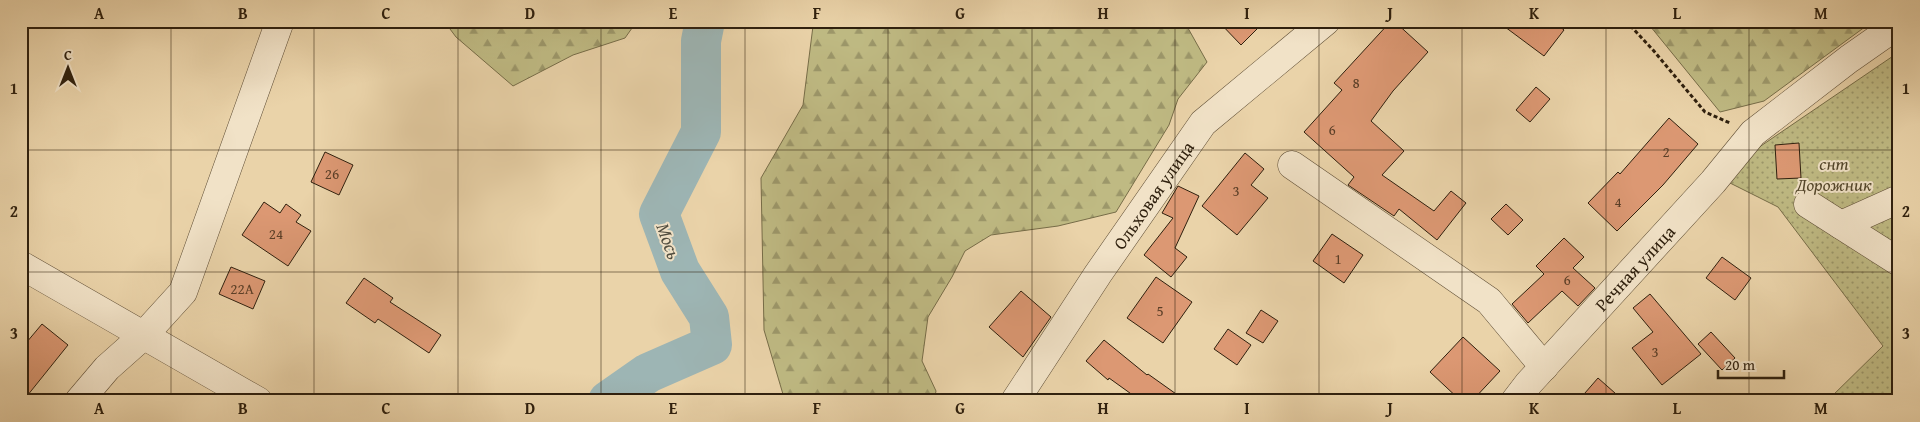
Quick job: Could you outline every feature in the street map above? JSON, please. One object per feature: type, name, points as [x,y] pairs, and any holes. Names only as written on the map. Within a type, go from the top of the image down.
[{"type":"street","points":[[78,401],[107,368],[143,336],[183,292],[280,21]]},
{"type":"street","name":"Ольховая улица","points":[[1015,401],[1098,274],[1203,124],[1326,21]]},
{"type":"street","name":"Речная улица","points":[[1515,401],[1713,182],[1754,133],[1849,59],[1899,24]]},
{"type":"street","points":[[1292,165],[1489,301],[1544,367]]},
{"type":"street","points":[[1841,225],[1899,199]]},
{"type":"street","points":[[1808,204],[1899,262]]},
{"type":"street","points":[[21,265],[258,401]]},
{"type":"path","points":[[1626,21],[1705,112],[1754,133]]},
{"type":"green space","points":[[444,21],[637,21],[625,38],[573,55],[513,86],[456,37]]},
{"type":"green space","points":[[815,21],[1184,21],[1207,62],[1178,99],[1169,125],[1116,212],[1058,226],[991,235],[965,251],[928,317],[922,361],[936,391],[934,401],[785,401],[764,330],[761,178],[803,105]]},
{"type":"green space","points":[[1646,21],[1873,21],[1764,101],[1720,112]]},
{"type":"green space","name":"снт Дорожник","points":[[1899,52],[1899,401],[1827,401],[1883,346],[1778,207],[1728,182],[1752,152]]},
{"type":"building","points":[[1218,21],[1265,21],[1241,45]]},
{"type":"building","points":[[1391,21],[1394,21],[1428,52],[1393,91],[1371,121],[1404,151],[1382,175],[1434,211],[1451,191],[1466,203],[1437,240],[1399,209],[1394,216],[1348,185],[1354,177],[1304,132],[1342,90],[1334,83]]},
{"type":"building","points":[[1497,21],[1553,21],[1564,30],[1544,56]]},
{"type":"building","points":[[1536,87],[1550,99],[1530,122],[1516,110]]},
{"type":"building","points":[[1669,118],[1698,144],[1663,185],[1617,231],[1588,203],[1618,172],[1620,174]]},
{"type":"building","points":[[1799,143],[1801,178],[1777,179],[1775,145]]},
{"type":"building","points":[[325,152],[353,165],[339,195],[311,182]]},
{"type":"building","points":[[1245,153],[1264,169],[1251,185],[1268,198],[1237,235],[1202,206]]},
{"type":"building","points":[[1178,186],[1199,196],[1175,248],[1187,257],[1171,277],[1144,255],[1173,218],[1162,213]]},
{"type":"building","points":[[264,202],[280,213],[286,204],[301,215],[296,222],[311,231],[288,266],[242,235]]},
{"type":"building","points":[[1506,204],[1523,220],[1508,235],[1491,219]]},
{"type":"building","points":[[1332,234],[1363,255],[1344,283],[1313,261]]},
{"type":"building","points":[[1564,238],[1584,257],[1573,268],[1595,288],[1578,306],[1562,291],[1528,323],[1512,304],[1544,274],[1536,266]]},
{"type":"building","points":[[1722,257],[1751,278],[1735,300],[1706,278]]},
{"type":"building","points":[[231,267],[265,281],[253,309],[219,294]]},
{"type":"building","points":[[1156,277],[1192,302],[1163,343],[1127,318]]},
{"type":"building","points":[[364,278],[393,298],[390,302],[441,335],[429,353],[378,319],[375,323],[346,303]]},
{"type":"building","points":[[1021,291],[1051,317],[1023,357],[989,327]]},
{"type":"building","points":[[1650,294],[1701,354],[1662,385],[1632,348],[1653,332],[1633,308]]},
{"type":"building","points":[[1261,310],[1278,321],[1263,343],[1246,333]]},
{"type":"building","points":[[42,324],[68,345],[23,401],[21,401],[21,349]]},
{"type":"building","points":[[1228,329],[1251,345],[1237,365],[1214,349]]},
{"type":"building","points":[[1711,332],[1735,358],[1722,370],[1698,344]]},
{"type":"building","points":[[1463,337],[1500,371],[1472,401],[1461,401],[1430,372]]},
{"type":"building","points":[[1104,340],[1147,375],[1186,401],[1141,401],[1109,378],[1108,380],[1086,361]]},
{"type":"building","points":[[1598,378],[1624,401],[1578,401]]},
{"type":"waterway","name":"Мось","points":[[608,401],[648,373],[712,345],[709,317],[680,271],[659,214],[701,132],[701,41],[705,21]]}]
